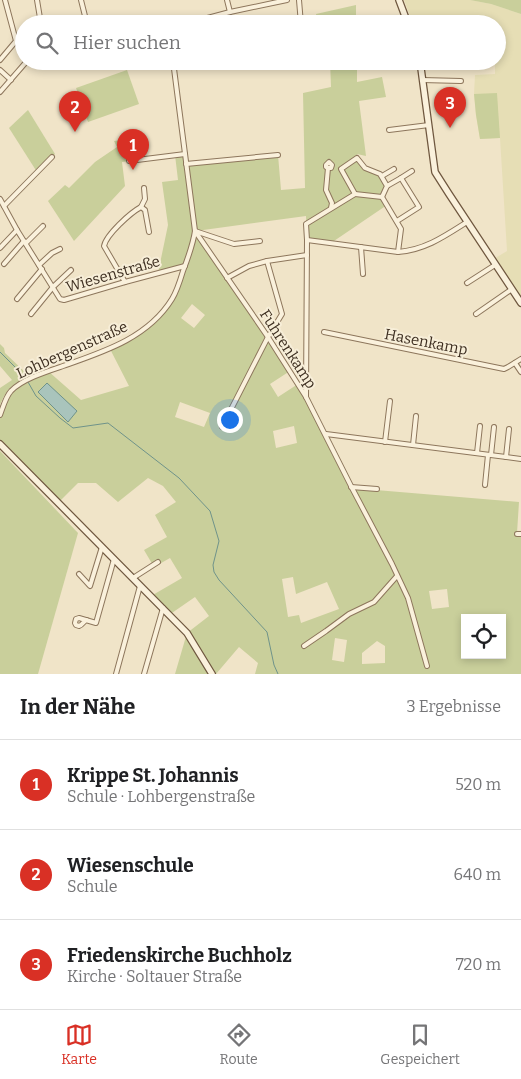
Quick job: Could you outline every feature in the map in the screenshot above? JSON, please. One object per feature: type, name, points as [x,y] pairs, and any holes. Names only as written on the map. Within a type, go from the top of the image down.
[{"type":"street","points":[[37,0],[40,15]]},
{"type":"street","points":[[81,0],[85,15]]},
{"type":"street","points":[[226,0],[230,12]]},
{"type":"street","points":[[219,15],[287,0]]},
{"type":"street","points":[[299,0],[300,15]]},
{"type":"street","points":[[399,0],[405,15]]},
{"type":"street","points":[[5,1],[15,38]]},
{"type":"street","points":[[0,60],[15,43]]},
{"type":"street","points":[[0,70],[11,80]]},
{"type":"street","points":[[0,92],[19,70]]},
{"type":"street","name":"Lohbergenstraße","points":[[0,415],[9,393],[23,382],[102,352],[133,337],[165,309],[172,298],[194,240],[195,231],[174,70]]},
{"type":"street","points":[[421,70],[435,172],[521,303]]},
{"type":"street","points":[[422,80],[461,81]]},
{"type":"street","points":[[389,130],[428,125]]},
{"type":"street","points":[[129,161],[184,154]]},
{"type":"street","points":[[186,164],[278,155]]},
{"type":"street","points":[[2,203],[52,157]]},
{"type":"street","points":[[355,194],[341,168],[357,158],[365,168],[380,174],[387,186]]},
{"type":"street","points":[[328,168],[326,190],[332,205],[329,210]]},
{"type":"street","points":[[382,176],[394,169]]},
{"type":"street","points":[[382,197],[387,186],[412,171]]},
{"type":"street","points":[[397,222],[419,207],[401,178]]},
{"type":"street","points":[[125,282],[104,246],[108,237],[141,207],[145,198],[144,188]]},
{"type":"street","points":[[306,397],[306,224],[355,194],[382,197]]},
{"type":"street","points":[[382,197],[401,229],[398,252]]},
{"type":"street","name":"Wiesenstraße","points":[[2,203],[60,299],[64,300],[185,266]]},
{"type":"street","points":[[141,207],[145,210],[149,232]]},
{"type":"street","points":[[307,240],[398,252],[416,250],[437,241],[467,222]]},
{"type":"street","points":[[4,264],[43,226]]},
{"type":"street","points":[[0,248],[17,230]]},
{"type":"street","points":[[195,231],[234,244],[260,241]]},
{"type":"street","name":"Fuhrenkamp","points":[[195,231],[268,337],[306,397],[326,434],[408,598],[427,666]]},
{"type":"street","points":[[361,247],[364,274]]},
{"type":"street","points":[[39,264],[60,249]]},
{"type":"street","points":[[228,278],[249,266],[267,261],[307,255]]},
{"type":"street","points":[[222,427],[268,337],[282,314],[267,261]]},
{"type":"street","points":[[467,283],[494,262]]},
{"type":"street","points":[[17,299],[42,269]]},
{"type":"street","name":"Wiesenstraße","points":[[31,314],[53,287],[71,270]]},
{"type":"street","points":[[476,314],[512,289]]},
{"type":"street","name":"Hasenkamp","points":[[324,332],[504,369],[521,359]]},
{"type":"street","points":[[515,363],[521,372]]},
{"type":"street","points":[[384,442],[390,401]]},
{"type":"street","points":[[413,445],[416,416]]},
{"type":"street","points":[[477,454],[480,426]]},
{"type":"street","points":[[485,484],[494,427]]},
{"type":"street","points":[[506,457],[509,429]]},
{"type":"street","points":[[326,434],[521,459]]},
{"type":"street","points":[[0,444],[187,632],[212,674]]},
{"type":"street","points":[[351,487],[377,488]]},
{"type":"street","points":[[79,574],[90,586],[102,547]]},
{"type":"street","points":[[87,620],[96,623],[114,559]]},
{"type":"street","points":[[133,578],[158,562]]},
{"type":"street","points":[[304,646],[349,614],[374,602],[397,576]]},
{"type":"street","points":[[116,674],[140,586]]},
{"type":"street","points":[[144,674],[163,608]]},
{"type":"shaded area","points":[[404,0],[470,0],[491,4],[521,14],[521,303],[492,260],[507,251],[500,138],[480,139],[474,94],[475,75],[495,74],[495,70],[506,70],[506,15],[410,15]]},
{"type":"green space","points":[[470,0],[521,0],[521,14],[491,4]]},
{"type":"green space","points":[[356,5],[356,15],[316,14]]},
{"type":"green space","points":[[127,70],[139,104],[88,122],[76,88]]},
{"type":"green space","points":[[330,70],[357,70],[357,82],[382,77],[386,97],[359,101],[366,156],[357,154],[362,165],[380,174],[387,186],[382,197],[387,205],[331,243],[307,240],[306,216],[196,231],[290,371],[270,384],[278,397],[298,384],[352,488],[519,502],[517,533],[521,534],[521,674],[255,674],[258,663],[239,647],[216,674],[175,674],[187,633],[209,616],[195,597],[169,615],[151,596],[182,578],[170,558],[154,567],[144,550],[167,537],[155,515],[176,502],[163,486],[148,478],[118,502],[96,483],[78,483],[58,503],[0,444],[0,415],[9,393],[23,383],[48,371],[81,400],[129,386],[110,349],[136,334],[165,308],[177,288],[185,267],[158,273],[168,225],[162,182],[178,180],[175,155],[185,154],[186,164],[278,155],[281,190],[305,188],[303,93],[331,87]],"holes":[[[192,304],[205,315],[194,328],[181,318]],[[180,402],[210,413],[204,427],[175,417]],[[294,426],[297,443],[276,448],[273,431]],[[293,577],[296,594],[327,582],[339,609],[301,623],[299,615],[288,617],[282,579]],[[447,589],[449,607],[432,609],[429,591]],[[335,638],[347,640],[344,662],[332,660]],[[377,641],[385,646],[385,663],[362,664],[362,653]]]},
{"type":"green space","points":[[497,93],[500,138],[480,139],[474,94]]},
{"type":"green space","points":[[28,110],[55,154],[37,172],[9,128]]},
{"type":"green space","points":[[129,139],[131,161],[122,162],[125,186],[74,241],[48,201],[65,185],[69,188],[95,162],[117,147],[114,141]]},
{"type":"green space","points":[[0,344],[4,348],[5,353],[29,376],[11,388],[0,405],[0,388],[12,380],[0,366]]},
{"type":"green space","points":[[0,451],[78,533],[38,674],[0,674]]},
{"type":"water","points":[[47,383],[77,411],[68,422],[38,392]]},
{"type":"waterway","points":[[0,352],[26,378]]},
{"type":"waterway","points":[[28,382],[36,396],[73,428],[108,423],[179,478],[210,511],[219,541],[213,565],[214,572],[219,580],[267,632],[274,665],[278,674]]},
{"type":"place","name":"Friedenskirche Buchholz","points":[[450,128]]},
{"type":"place","name":"Wiesenschule","points":[[75,132]]},
{"type":"place","name":"Krippe St. Johannis","points":[[133,170]]}]
